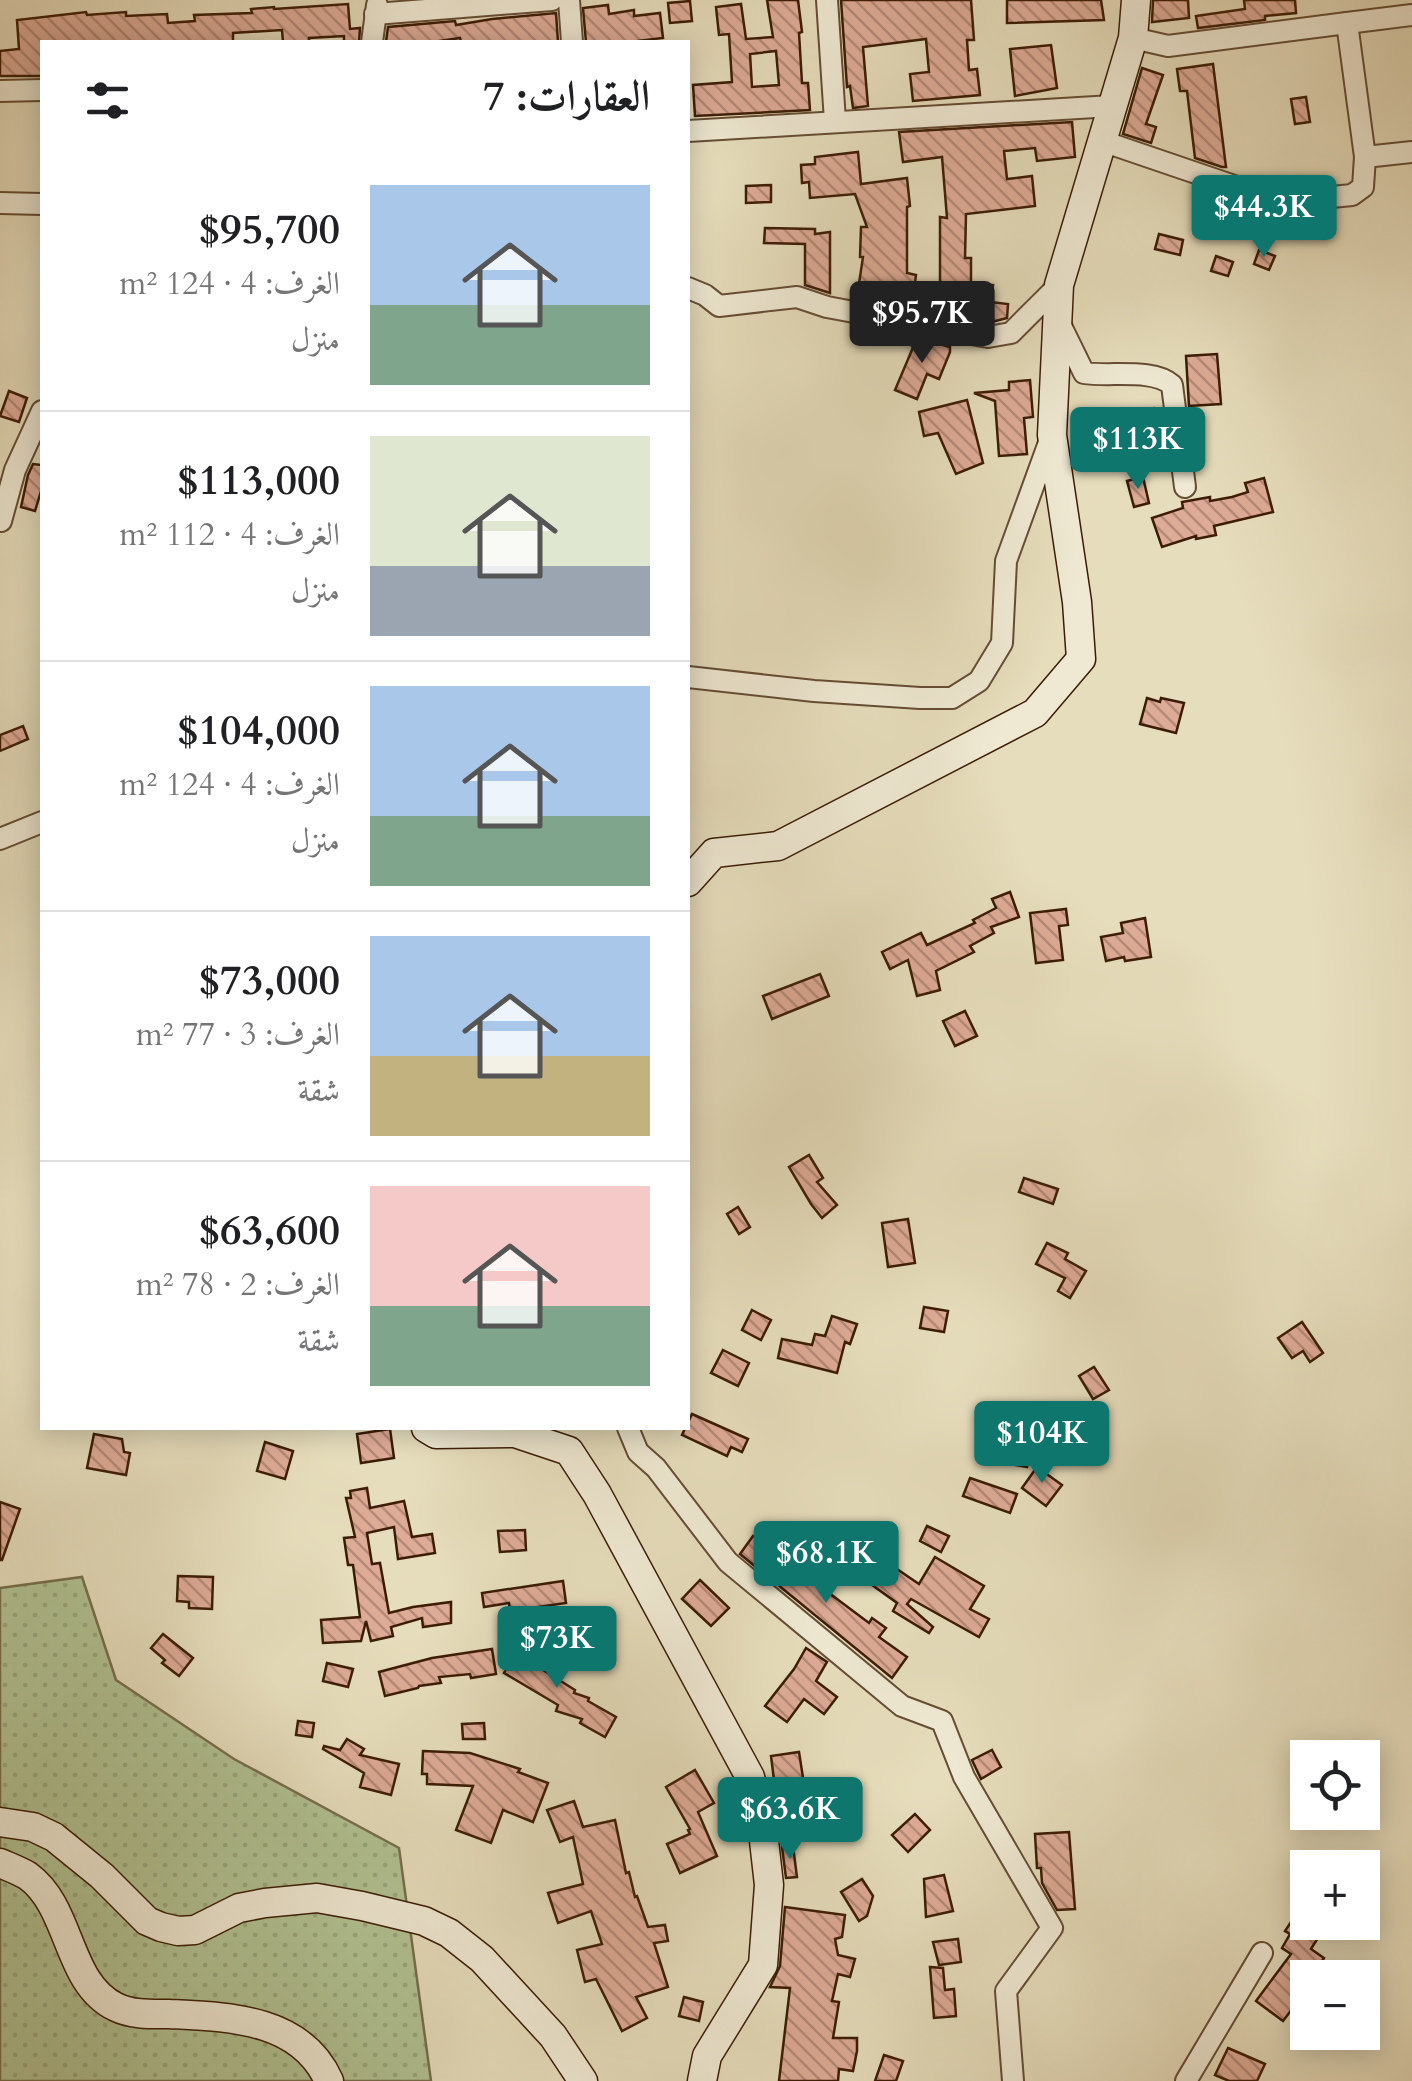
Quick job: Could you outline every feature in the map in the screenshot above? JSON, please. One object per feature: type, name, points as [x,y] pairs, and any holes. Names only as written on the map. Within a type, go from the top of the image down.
[{"type":"main road","points":[[690,880],[714,853],[778,846],[1035,713],[1081,659],[1077,602],[1052,435],[1059,285],[1133,38],[1136,0]]},
{"type":"main road","points":[[429,1430],[436,1434],[516,1433],[569,1451],[597,1494],[750,1777],[762,1823],[769,1885],[763,1964],[707,2056],[702,2081]]},
{"type":"main road","points":[[0,1822],[33,1827],[54,1837],[102,1876],[147,1921],[160,1928],[195,1930],[239,1908],[316,1898],[424,1921],[449,1933],[482,1959],[553,2036],[583,2081]]},
{"type":"main road","points":[[0,1863],[28,1877],[42,1891],[91,1987],[116,2008],[139,2013],[220,2016],[255,2023],[306,2047],[328,2081]]},
{"type":"street","points":[[372,40],[376,7],[552,0]]},
{"type":"street","points":[[569,0],[572,40]]},
{"type":"street","points":[[827,0],[835,121]]},
{"type":"street","points":[[1133,38],[1168,46],[1412,16]]},
{"type":"street","points":[[1102,142],[1281,202],[1352,195],[1364,187],[1365,157],[1347,23]]},
{"type":"street","points":[[0,90],[40,90]]},
{"type":"street","points":[[690,130],[1112,106]]},
{"type":"street","points":[[1365,157],[1412,152]]},
{"type":"street","points":[[0,203],[40,204]]},
{"type":"street","points":[[690,289],[720,306],[797,298],[988,338],[1011,333],[1059,285]]},
{"type":"street","points":[[1058,318],[1084,373],[1147,375],[1172,384],[1186,486]]},
{"type":"street","points":[[1,521],[16,470],[40,416]]},
{"type":"street","points":[[690,677],[920,698],[952,698],[979,680],[1002,643],[1006,562],[1052,435]]},
{"type":"street","points":[[0,839],[40,823]]},
{"type":"street","points":[[629,1430],[638,1452],[656,1468],[728,1562],[902,1706],[942,1721],[964,1777],[1052,1928],[1006,1991],[1013,2081]]},
{"type":"street","points":[[1186,2081],[1262,1953]]},
{"type":"green space","points":[[82,1577],[116,1680],[234,1759],[399,1848],[431,2081],[0,2081],[0,1588]]},
{"type":"building","points":[[767,0],[798,0],[802,83],[808,83],[810,110],[695,116],[693,85],[732,82],[729,34],[719,35],[716,7],[741,4],[746,39],[773,37]],"holes":[[[776,51],[779,85],[752,87],[750,54]]]},
{"type":"building","points":[[841,0],[971,0],[974,40],[967,40],[969,70],[977,69],[980,95],[913,101],[910,74],[929,72],[926,39],[863,47],[868,106],[853,108],[850,86],[847,87]]},
{"type":"building","points":[[1007,0],[1101,0],[1104,20],[1007,23]]},
{"type":"building","points":[[1153,0],[1188,0],[1189,18],[1152,22]]},
{"type":"building","points":[[1244,0],[1295,0],[1296,13],[1198,28],[1196,16],[1245,9]]},
{"type":"building","points":[[690,1],[692,21],[670,23],[668,3]]},
{"type":"building","points":[[348,4],[350,29],[360,28],[359,40],[344,40],[344,36],[283,40],[282,30],[233,33],[233,40],[40,40],[40,76],[0,76],[0,51],[19,49],[17,20],[126,12],[126,16],[167,14],[168,23],[195,21],[194,15]]},
{"type":"building","points":[[608,5],[609,14],[634,10],[634,16],[660,13],[663,38],[586,40],[583,8]]},
{"type":"building","points":[[556,13],[558,40],[386,40],[388,27],[455,21],[456,25]]},
{"type":"building","points":[[1051,45],[1057,88],[1015,96],[1010,49]]},
{"type":"building","points":[[1213,64],[1226,167],[1195,158],[1187,91],[1180,91],[1177,69]]},
{"type":"building","points":[[1142,68],[1163,75],[1146,124],[1156,127],[1151,143],[1123,134]]},
{"type":"building","points":[[1306,97],[1310,122],[1295,124],[1291,99]]},
{"type":"building","points":[[1072,122],[1075,157],[1037,161],[1035,148],[1004,151],[1007,179],[1032,176],[1035,206],[966,214],[965,258],[971,258],[971,283],[993,285],[990,302],[1008,304],[1007,318],[988,323],[966,319],[967,313],[940,313],[940,217],[947,218],[942,157],[903,162],[899,132]]},
{"type":"building","points":[[858,152],[861,184],[907,178],[907,273],[916,275],[912,305],[857,297],[863,257],[861,227],[867,227],[855,194],[810,198],[809,182],[802,183],[801,165],[815,164],[815,157]]},
{"type":"building","points":[[771,185],[771,202],[746,203],[746,186]]},
{"type":"building","points":[[765,228],[830,232],[830,293],[805,285],[805,244],[764,243]]},
{"type":"building","points":[[1159,234],[1183,240],[1180,255],[1155,249]]},
{"type":"building","points":[[1259,250],[1275,256],[1269,270],[1254,264]]},
{"type":"building","points":[[1216,256],[1233,262],[1228,276],[1211,271]]},
{"type":"building","points":[[917,338],[950,347],[950,352],[939,379],[927,374],[917,399],[895,390]]},
{"type":"building","points":[[1217,354],[1221,404],[1189,406],[1186,356]]},
{"type":"building","points":[[1030,380],[1033,417],[1024,418],[1027,454],[999,456],[995,401],[974,393],[1009,390],[1009,382]]},
{"type":"building","points":[[9,391],[27,398],[19,422],[0,416]]},
{"type":"building","points":[[967,400],[983,463],[956,474],[938,433],[924,436],[919,412]]},
{"type":"building","points":[[1154,408],[1159,446],[1134,449],[1133,462],[1099,464],[1096,413]]},
{"type":"building","points":[[33,464],[40,465],[40,495],[35,511],[21,507]]},
{"type":"building","points":[[1143,477],[1149,503],[1134,507],[1127,481]]},
{"type":"building","points":[[1264,478],[1273,512],[1214,526],[1216,535],[1196,536],[1162,547],[1152,518],[1183,508],[1182,502],[1210,497],[1210,501],[1248,492],[1245,483]]},
{"type":"building","points":[[1147,698],[1184,703],[1176,733],[1140,724]]},
{"type":"building","points":[[23,726],[28,739],[0,751],[0,735]]},
{"type":"building","points":[[1010,892],[1019,917],[991,927],[994,933],[970,946],[974,952],[936,971],[940,990],[917,996],[908,960],[890,969],[882,952],[921,933],[927,945],[975,923],[973,920],[996,908],[992,899]]},
{"type":"building","points":[[1066,909],[1068,925],[1059,926],[1063,960],[1036,963],[1030,913]]},
{"type":"building","points":[[1145,918],[1151,957],[1106,961],[1101,937],[1123,933],[1121,923]]},
{"type":"building","points":[[820,974],[829,996],[772,1019],[763,996]]},
{"type":"building","points":[[965,1011],[977,1036],[955,1046],[943,1021]]},
{"type":"building","points":[[809,1155],[823,1178],[817,1182],[837,1205],[822,1218],[789,1167]]},
{"type":"building","points":[[1024,1178],[1058,1189],[1053,1204],[1019,1192]]},
{"type":"building","points":[[738,1207],[750,1227],[739,1234],[727,1214]]},
{"type":"building","points":[[908,1219],[915,1263],[888,1267],[882,1223]]},
{"type":"building","points":[[1047,1243],[1068,1253],[1065,1259],[1086,1271],[1070,1298],[1058,1291],[1065,1278],[1036,1264]]},
{"type":"building","points":[[924,1307],[948,1311],[944,1332],[920,1328]]},
{"type":"building","points":[[752,1310],[771,1320],[761,1340],[742,1330]]},
{"type":"building","points":[[832,1316],[857,1324],[850,1344],[845,1342],[837,1373],[778,1358],[782,1339],[812,1345],[815,1334],[825,1336]]},
{"type":"building","points":[[1302,1322],[1323,1353],[1310,1362],[1303,1351],[1292,1358],[1278,1338]]},
{"type":"building","points":[[723,1350],[749,1363],[738,1386],[711,1373]]},
{"type":"building","points":[[1094,1367],[1109,1390],[1093,1399],[1079,1376]]},
{"type":"building","points":[[692,1414],[748,1439],[742,1452],[731,1447],[727,1456],[682,1435],[690,1430]]},
{"type":"building","points":[[390,1430],[394,1458],[361,1463],[357,1434]]},
{"type":"building","points":[[999,1430],[1033,1437],[1027,1467],[993,1461]]},
{"type":"building","points":[[94,1434],[122,1439],[124,1452],[130,1453],[126,1475],[87,1468]]},
{"type":"building","points":[[265,1442],[293,1451],[285,1479],[257,1471]]},
{"type":"building","points":[[1037,1467],[1062,1485],[1046,1506],[1022,1488]]},
{"type":"building","points":[[970,1478],[1017,1494],[1010,1513],[963,1496]]},
{"type":"building","points":[[367,1488],[370,1508],[404,1501],[412,1537],[432,1534],[435,1553],[398,1559],[394,1527],[367,1533],[372,1564],[380,1563],[389,1613],[451,1602],[451,1623],[423,1627],[422,1618],[391,1627],[393,1636],[371,1641],[366,1621],[361,1641],[323,1643],[321,1620],[360,1617],[353,1565],[348,1565],[344,1538],[355,1537],[346,1498],[351,1498],[350,1491]]},
{"type":"building","points":[[0,1502],[20,1509],[2,1560],[0,1560]]},
{"type":"building","points":[[927,1526],[949,1536],[941,1552],[920,1541]]},
{"type":"building","points":[[525,1530],[526,1550],[500,1552],[498,1531]]},
{"type":"building","points":[[753,1536],[818,1582],[822,1576],[835,1585],[829,1593],[869,1623],[872,1618],[886,1628],[879,1637],[907,1657],[892,1678],[740,1554]]},
{"type":"building","points":[[935,1557],[984,1586],[970,1609],[989,1619],[979,1637],[911,1599],[907,1604],[933,1627],[929,1633],[893,1611],[897,1603],[872,1585],[888,1563],[919,1584]]},
{"type":"building","points":[[178,1576],[213,1577],[212,1609],[189,1608],[189,1602],[177,1601]]},
{"type":"building","points":[[700,1580],[729,1608],[711,1626],[682,1599]]},
{"type":"building","points":[[563,1581],[566,1603],[510,1611],[509,1603],[484,1607],[482,1593]]},
{"type":"building","points":[[163,1634],[193,1658],[179,1676],[151,1648]]},
{"type":"building","points":[[519,1645],[545,1659],[540,1668],[616,1717],[605,1737],[580,1723],[582,1719],[556,1711],[558,1705],[504,1673]]},
{"type":"building","points":[[806,1648],[827,1662],[816,1681],[837,1697],[824,1714],[804,1699],[787,1722],[765,1706]]},
{"type":"building","points":[[492,1649],[496,1674],[439,1677],[441,1683],[385,1696],[379,1672],[432,1658]]},
{"type":"building","points":[[327,1663],[353,1669],[348,1687],[323,1681]]},
{"type":"building","points":[[298,1721],[314,1723],[312,1737],[296,1735]]},
{"type":"building","points":[[484,1723],[485,1739],[463,1739],[462,1724]]},
{"type":"building","points":[[347,1739],[364,1749],[360,1755],[399,1764],[391,1795],[360,1787],[364,1773],[323,1749],[324,1746],[340,1750]]},
{"type":"building","points":[[992,1750],[1001,1767],[981,1779],[972,1760]]},
{"type":"building","points":[[423,1751],[470,1753],[520,1769],[518,1772],[548,1783],[533,1822],[503,1810],[491,1843],[456,1830],[473,1786],[427,1784],[427,1774],[422,1774]]},
{"type":"building","points":[[799,1752],[804,1784],[775,1788],[771,1756]]},
{"type":"building","points":[[695,1770],[714,1803],[698,1812],[717,1856],[680,1873],[667,1844],[690,1834],[690,1829],[666,1787]]},
{"type":"building","points":[[574,1801],[583,1827],[615,1820],[626,1873],[629,1872],[648,1927],[665,1925],[668,1941],[654,1943],[668,1987],[636,1997],[647,2018],[622,2031],[596,1979],[585,1982],[577,1950],[602,1944],[591,1911],[558,1923],[548,1893],[583,1884],[573,1837],[560,1842],[547,1810]]},
{"type":"building","points":[[915,1814],[930,1830],[908,1852],[892,1835]]},
{"type":"building","points":[[1069,1832],[1075,1909],[1057,1910],[1042,1883],[1041,1868],[1037,1868],[1035,1834]]},
{"type":"building","points":[[793,1846],[797,1877],[786,1878],[782,1847]]},
{"type":"building","points":[[944,1875],[953,1911],[926,1917],[924,1879]]},
{"type":"building","points":[[862,1879],[873,1896],[867,1916],[859,1921],[841,1892]]},
{"type":"building","points":[[785,1907],[845,1915],[842,1937],[835,1939],[838,1955],[855,1959],[850,1977],[838,1974],[832,2001],[839,2002],[833,2038],[857,2038],[857,2051],[853,2071],[839,2069],[838,2081],[779,2081],[790,1988],[770,1987],[780,1966]]},
{"type":"building","points":[[1290,1934],[1290,1940],[1317,1940],[1311,1949],[1324,1958],[1290,1960],[1290,2012],[1283,2021],[1256,2001],[1291,1954],[1282,1948]]},
{"type":"building","points":[[958,1939],[961,1962],[939,1965],[933,1942]]},
{"type":"building","points":[[930,1967],[943,1968],[945,1990],[954,1989],[956,2016],[934,2018]]},
{"type":"building","points":[[684,1997],[703,2002],[699,2021],[679,2016]]},
{"type":"building","points":[[1228,2048],[1265,2064],[1257,2081],[1229,2081],[1215,2075]]},
{"type":"building","points":[[884,2055],[903,2061],[896,2081],[875,2081]]}]
